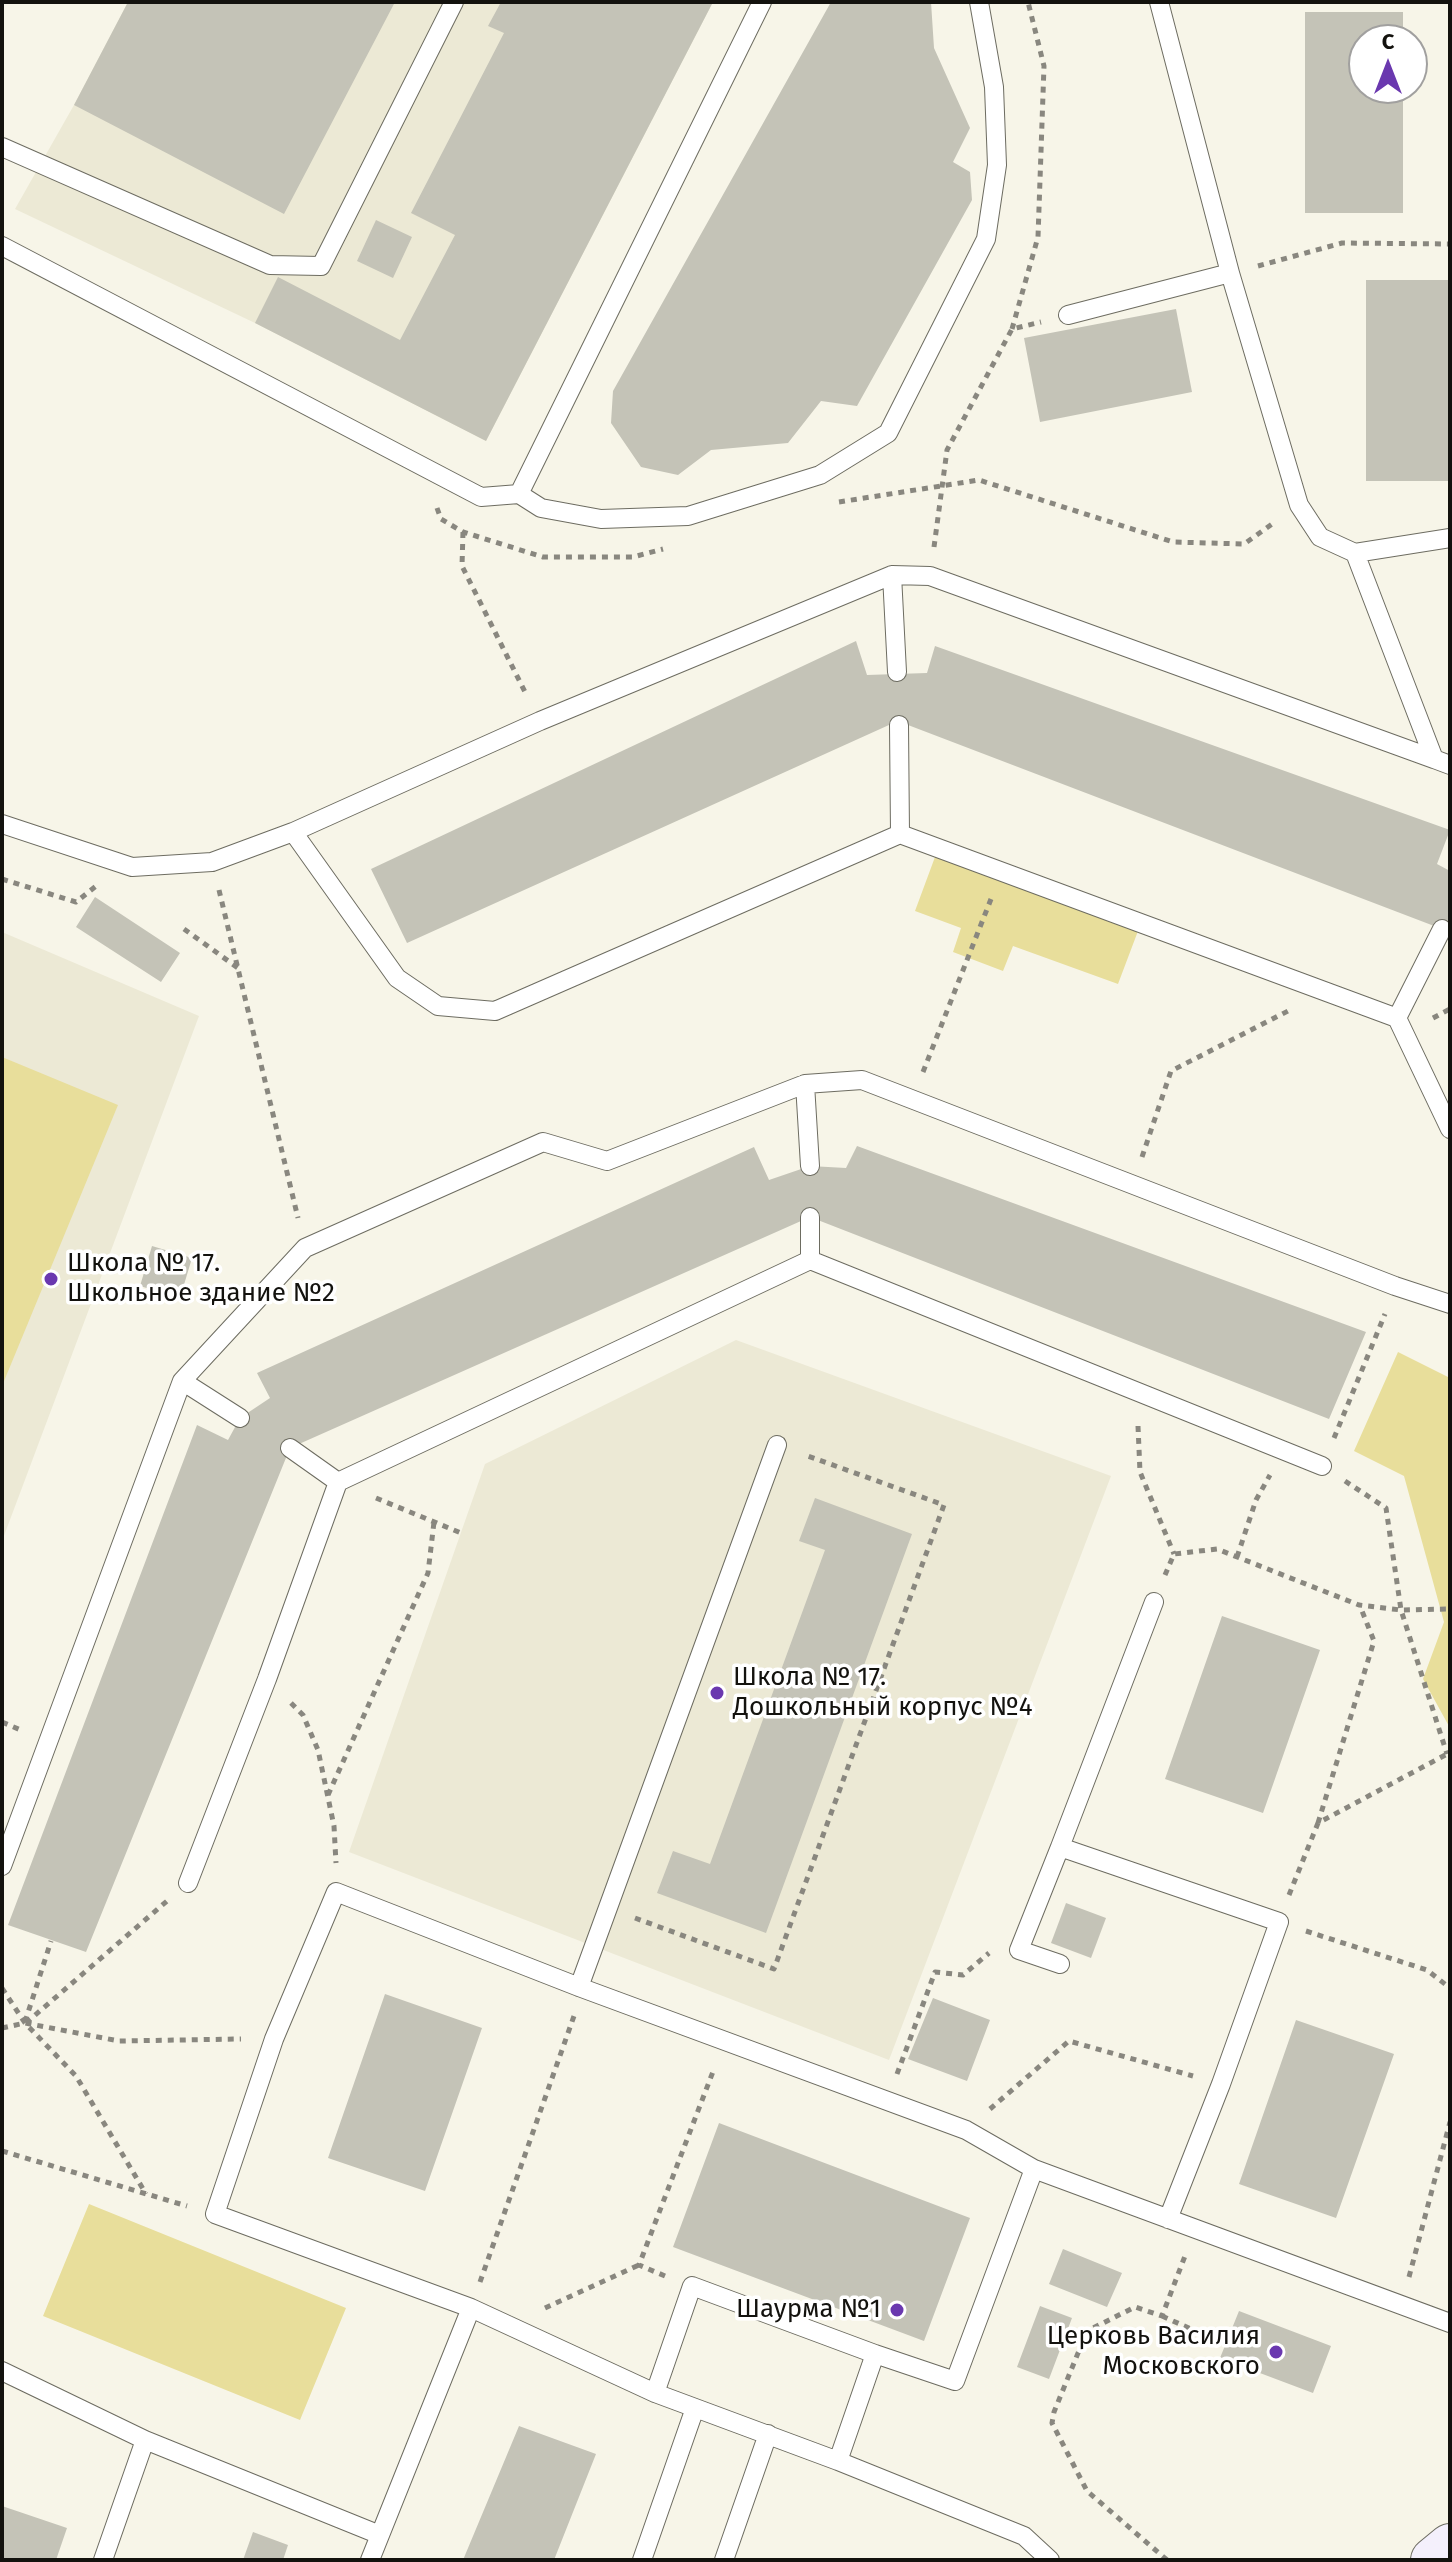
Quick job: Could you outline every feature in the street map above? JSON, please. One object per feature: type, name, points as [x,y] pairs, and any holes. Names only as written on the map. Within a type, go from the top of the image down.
[{"type":"main road","points":[[1433,2560],[1450,2546]]},
{"type":"lane","points":[[2,147],[270,265],[321,266],[454,2]]},
{"type":"lane","points":[[519,494],[762,2]]},
{"type":"lane","points":[[2,246],[481,497],[519,494],[541,508],[601,519],[688,516],[820,475],[888,433],[986,239],[997,165],[994,87],[979,2]]},
{"type":"lane","points":[[1159,2],[1230,273],[1299,505],[1320,537],[1355,553],[1450,538]]},
{"type":"lane","points":[[1068,315],[1230,273]]},
{"type":"lane","points":[[1355,553],[1442,762]]},
{"type":"lane","points":[[892,575],[897,672]]},
{"type":"lane","points":[[2,824],[132,867],[212,862],[293,832],[540,721],[892,575],[930,576],[1442,762]]},
{"type":"lane","points":[[899,725],[900,834]]},
{"type":"lane","points":[[293,832],[397,978],[438,1006],[495,1011],[900,834],[1397,1018],[1450,1129]]},
{"type":"lane","points":[[1397,1018],[1442,929]]},
{"type":"lane","points":[[2,1866],[182,1381],[305,1248],[543,1142],[607,1161],[805,1084],[862,1080],[1395,1286],[1450,1304]]},
{"type":"lane","points":[[805,1084],[810,1166]]},
{"type":"lane","points":[[810,1217],[810,1260]]},
{"type":"lane","points":[[188,1883],[267,1679],[338,1482],[810,1260],[1322,1466]]},
{"type":"lane","points":[[182,1381],[240,1418]]},
{"type":"lane","points":[[582,1988],[608,1908],[777,1445]]},
{"type":"lane","points":[[290,1448],[338,1482]]},
{"type":"lane","points":[[1060,1964],[1019,1950],[1154,1602]]},
{"type":"lane","points":[[1060,1847],[1279,1922],[1168,2219]]},
{"type":"lane","points":[[1050,2560],[1024,2536],[838,2461],[655,2393],[471,2308],[215,2214],[274,2039],[336,1892],[582,1988],[966,2130],[1034,2169],[1450,2323]]},
{"type":"lane","points":[[655,2393],[692,2286],[955,2381],[1034,2169]]},
{"type":"lane","points":[[370,2560],[471,2308]]},
{"type":"lane","points":[[838,2461],[875,2354]]},
{"type":"lane","points":[[2,2371],[145,2440],[380,2535]]},
{"type":"lane","points":[[642,2560],[695,2408]]},
{"type":"lane","points":[[724,2560],[768,2434]]},
{"type":"lane","points":[[103,2560],[145,2440]]},
{"type":"path","points":[[930,576],[947,450],[1012,329],[1038,237],[1044,66],[1028,2]]},
{"type":"path","points":[[1230,273],[1342,243],[1450,244]]},
{"type":"path","points":[[1012,329],[1068,315]]},
{"type":"path","points":[[422,466],[441,519],[463,532],[543,557],[633,557],[664,549]]},
{"type":"path","points":[[832,504],[979,480],[1173,542],[1244,544],[1299,505]]},
{"type":"path","points":[[463,532],[462,566],[540,721]]},
{"type":"path","points":[[212,862],[305,1248]]},
{"type":"path","points":[[912,1099],[1001,871]]},
{"type":"path","points":[[2,879],[76,902],[105,878]]},
{"type":"path","points":[[184,929],[238,968]]},
{"type":"path","points":[[1133,1184],[1171,1071],[1327,991]]},
{"type":"path","points":[[1318,1823],[1448,1753],[1401,1610],[1386,1508],[1322,1466],[1375,1341]]},
{"type":"path","points":[[1136,1391],[1140,1472],[1174,1554],[1154,1602]]},
{"type":"path","points":[[608,1908],[774,1969],[944,1505],[777,1445]]},
{"type":"path","points":[[338,1482],[461,1533]]},
{"type":"path","points":[[1237,1557],[1256,1500]]},
{"type":"path","points":[[328,1795],[428,1573],[434,1522]]},
{"type":"path","points":[[1174,1554],[1217,1549],[1359,1605],[1401,1610],[1450,1609]]},
{"type":"path","points":[[1359,1605],[1374,1641],[1318,1823],[1279,1922],[1427,1970],[1450,1988]]},
{"type":"path","points":[[267,1679],[303,1715],[318,1750],[334,1826]]},
{"type":"path","points":[[25,2023],[188,1883]]},
{"type":"path","points":[[886,2101],[935,1972],[963,1975],[1032,1918]]},
{"type":"path","points":[[25,2023],[51,1941]]},
{"type":"path","points":[[2,1988],[25,2023],[76,2076],[146,2194]]},
{"type":"path","points":[[471,2308],[582,1988]]},
{"type":"path","points":[[2,2028],[25,2023],[119,2041],[274,2039]]},
{"type":"path","points":[[508,2325],[639,2265],[725,2041]]},
{"type":"path","points":[[966,2130],[1069,2041],[1221,2084]]},
{"type":"path","points":[[1402,2305],[1450,2122]]},
{"type":"path","points":[[2,2151],[215,2214]]},
{"type":"path","points":[[1162,2316],[1195,2229]]},
{"type":"path","points":[[639,2265],[692,2286]]},
{"type":"path","points":[[1167,2560],[1087,2491],[1052,2423],[1054,2412],[1087,2331],[1135,2307],[1211,2338]]},
{"type":"shaded area","points":[[128,2],[713,2],[486,441],[255,323],[15,209]]},
{"type":"shaded area","points":[[935,857],[1138,931],[1118,984],[1013,946],[1003,971],[953,952],[961,928],[915,911]]},
{"type":"shaded area","name":"Школа № 17. Школьное здание №2","points":[[2,932],[199,1016],[2,1541]]},
{"type":"shaded area","points":[[2,1057],[118,1105],[2,1386]]},
{"type":"shaded area","name":"Школа № 17. Дошкольный корпус №4","points":[[736,1340],[1111,1476],[889,2060],[349,1852],[485,1464]]},
{"type":"shaded area","points":[[1398,1352],[1450,1378],[1450,1728],[1423,1679],[1444,1622],[1404,1476],[1354,1451]]},
{"type":"shaded area","points":[[89,2204],[346,2308],[300,2420],[43,2316]]},
{"type":"building","points":[[128,2],[395,2],[284,214],[74,105]]},
{"type":"building","points":[[501,2],[713,2],[486,441],[255,323],[278,277],[400,340],[455,235],[411,213],[504,33],[488,26]]},
{"type":"building","points":[[831,2],[931,2],[934,48],[970,128],[953,162],[970,172],[972,200],[857,406],[821,401],[788,443],[711,450],[678,475],[641,467],[611,423],[613,391]]},
{"type":"building","points":[[1305,12],[1403,12],[1403,24],[1348,24],[1348,104],[1403,104],[1403,213],[1305,213]]},
{"type":"building","points":[[376,220],[412,237],[393,278],[357,261]]},
{"type":"building","points":[[1366,280],[1450,280],[1450,481],[1366,481]]},
{"type":"building","points":[[1176,309],[1192,392],[1040,422],[1024,338]]},
{"type":"building","points":[[856,641],[867,675],[927,673],[935,646],[1450,830],[1437,864],[1450,871],[1450,943],[1442,929],[908,725],[889,725],[407,943],[371,869]]},
{"type":"building","points":[[95,897],[180,953],[161,982],[76,927]]},
{"type":"building","points":[[857,1146],[1366,1332],[1329,1419],[810,1217],[290,1448],[86,1952],[8,1925],[197,1425],[228,1440],[240,1418],[270,1398],[257,1373],[754,1147],[769,1180],[810,1166],[846,1168]]},
{"type":"building","points":[[152,1246],[192,1258],[180,1298],[140,1286]]},
{"type":"building","points":[[815,1498],[912,1534],[766,1933],[657,1893],[673,1851],[710,1864],[825,1550],[799,1541]]},
{"type":"building","points":[[1222,1616],[1320,1650],[1263,1813],[1165,1779]]},
{"type":"building","points":[[1066,1903],[1106,1918],[1091,1958],[1051,1943]]},
{"type":"building","points":[[385,1994],[482,2028],[425,2191],[328,2158]]},
{"type":"building","points":[[933,1998],[990,2020],[967,2081],[908,2059]]},
{"type":"building","points":[[1296,2020],[1394,2054],[1336,2218],[1239,2184]]},
{"type":"building","points":[[719,2123],[970,2218],[924,2341],[673,2247]]},
{"type":"building","points":[[1063,2249],[1122,2273],[1107,2307],[1049,2284]]},
{"type":"building","points":[[1040,2306],[1072,2318],[1049,2379],[1017,2367]]},
{"type":"building","name":"Церковь Василия Московского","points":[[1239,2311],[1331,2346],[1313,2393],[1220,2358]]},
{"type":"building","points":[[519,2426],[596,2454],[554,2560],[463,2560]]},
{"type":"building","points":[[2,2506],[67,2528],[56,2560],[2,2560]]},
{"type":"building","points":[[253,2532],[288,2545],[283,2560],[243,2560]]},
{"type":"place","name":"Школа № 17. Школьное здание №2","points":[[51,1279]]},
{"type":"place","name":"Школа № 17. Дошкольный корпус №4","points":[[717,1693]]},
{"type":"place","name":"Шаурма №1","points":[[897,2310]]},
{"type":"place","name":"Церковь Василия Московского","points":[[1276,2352]]}]
